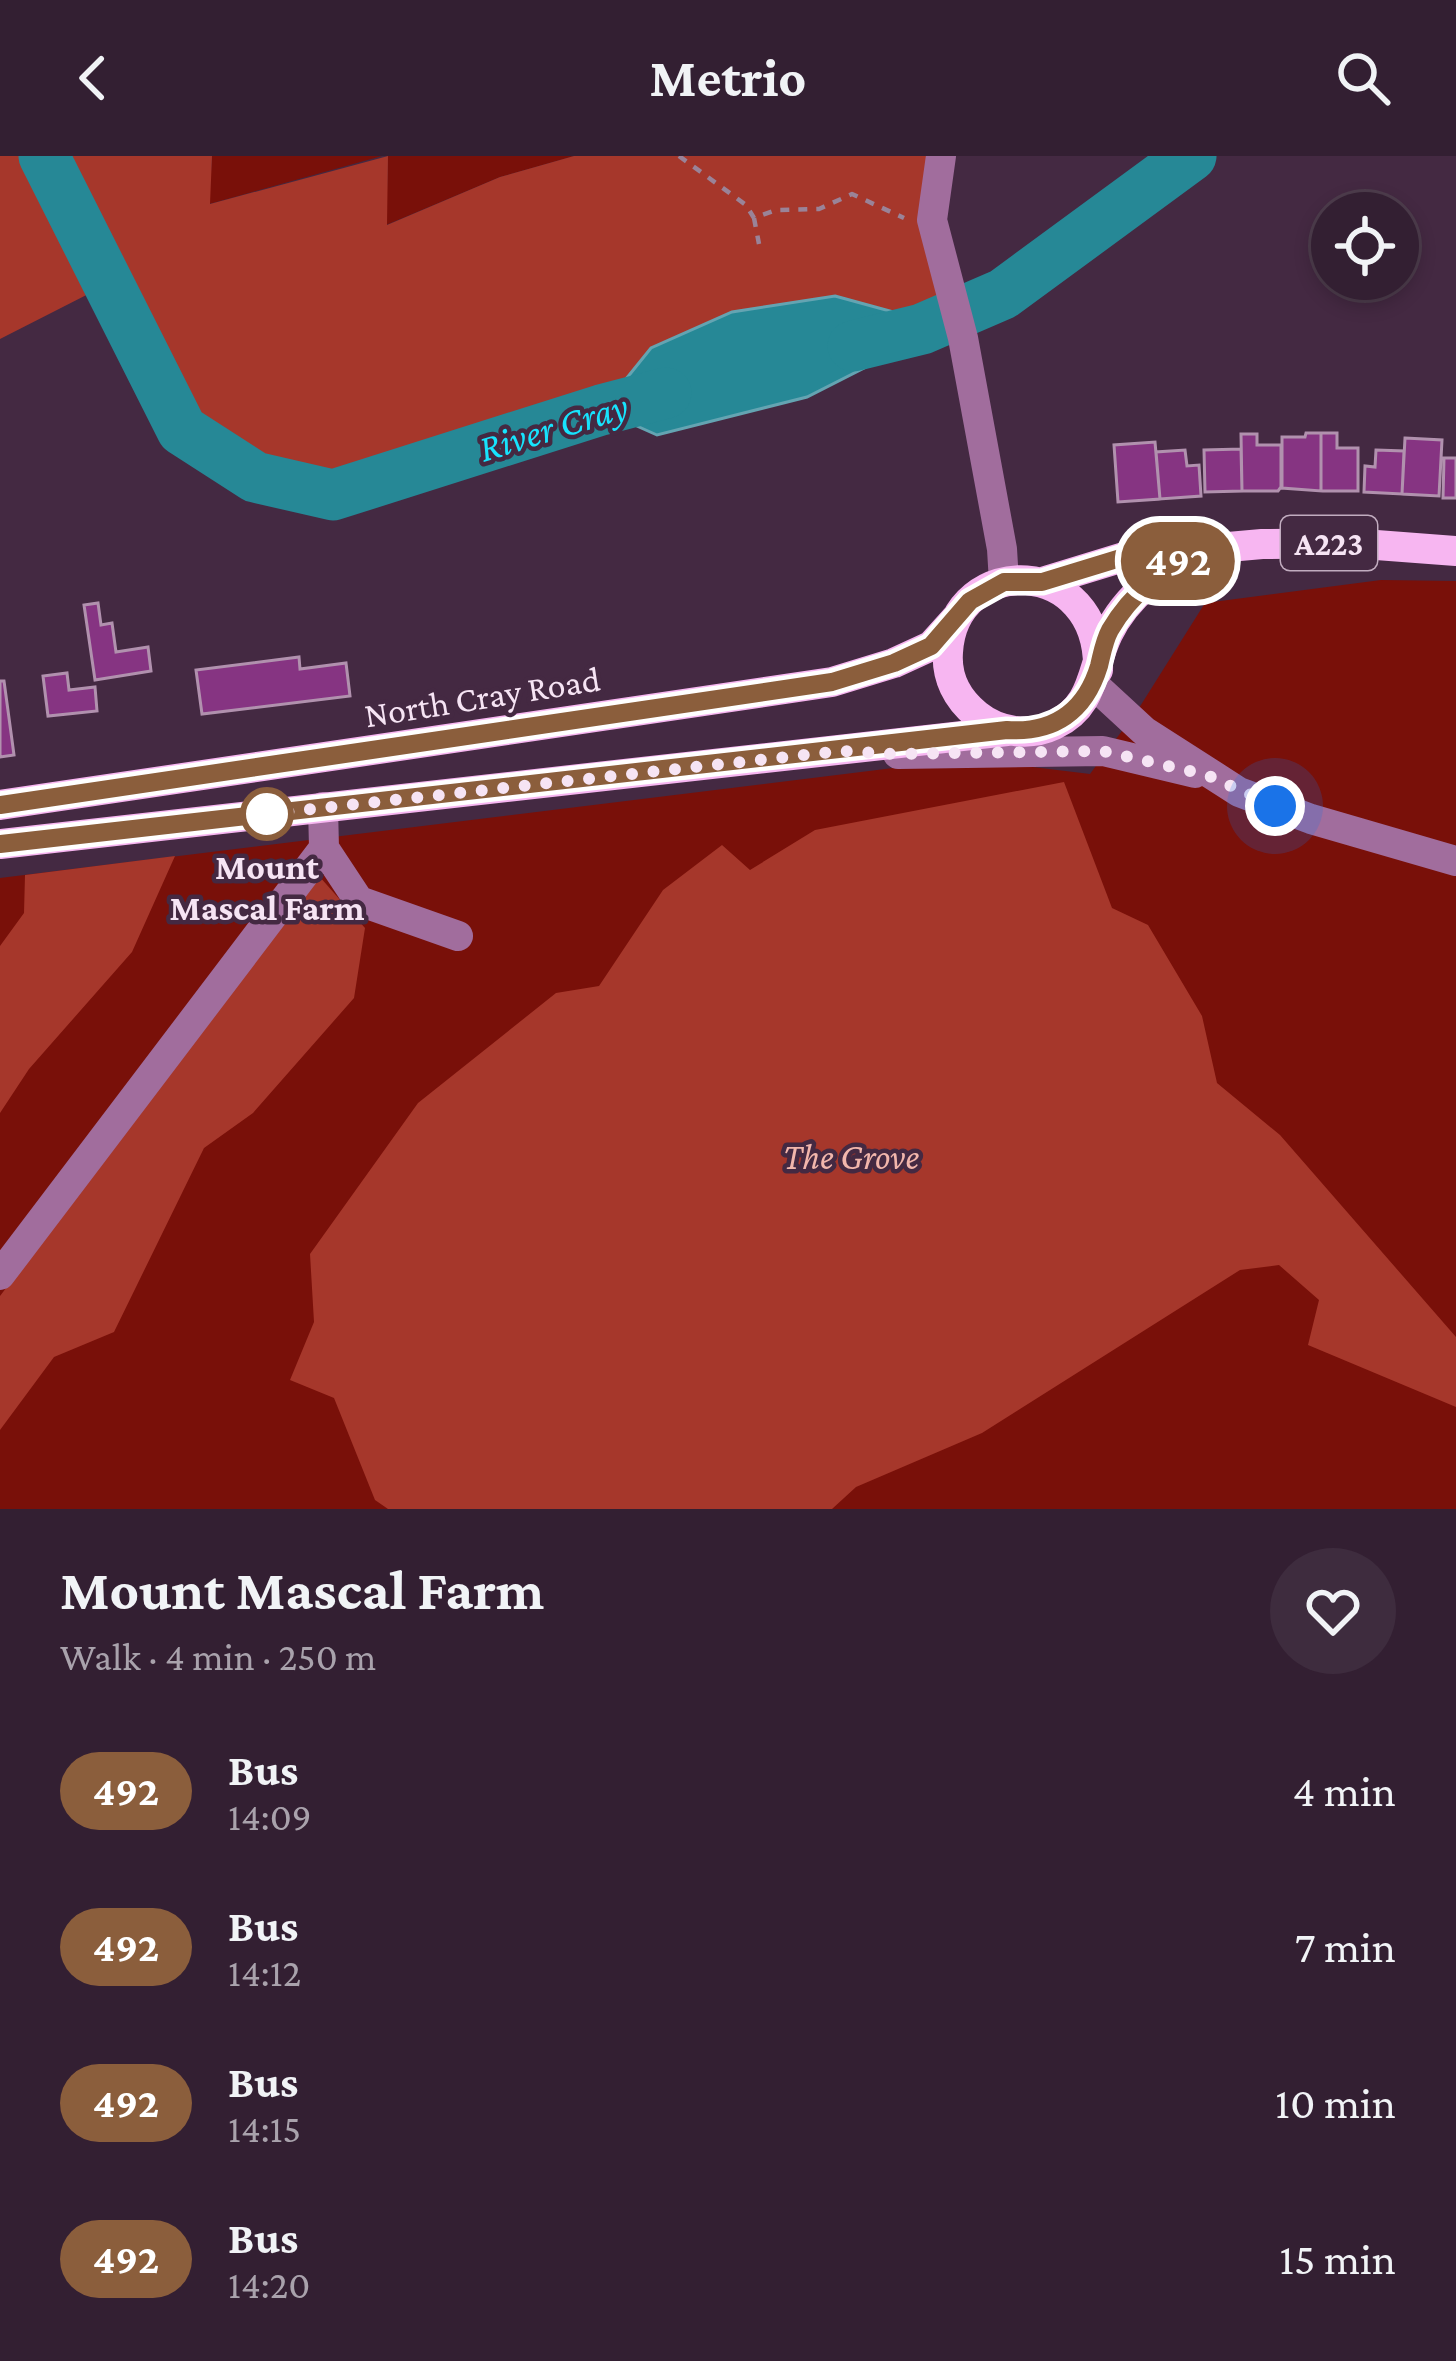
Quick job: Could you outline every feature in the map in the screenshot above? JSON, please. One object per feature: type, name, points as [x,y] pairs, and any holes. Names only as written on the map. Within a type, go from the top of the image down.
[{"type":"main road","name":"A223","points":[[1004,582],[1042,582],[1127,556],[1201,549],[1350,543],[1456,551]]},
{"type":"main road","name":"A223","points":[[0,844],[1007,730],[1031,732],[1055,725],[1080,707],[1107,635],[1133,599],[1160,571],[1201,549]]},
{"type":"main road","points":[[1004,582],[970,601],[958,616],[948,638],[947,662],[953,686],[966,706],[985,722],[1007,730]]},
{"type":"main road","points":[[1042,582],[1080,606],[1092,626],[1098,647],[1095,677]]},
{"type":"main road","name":"North Cray Road","points":[[0,805],[832,682],[931,646],[958,616]]},
{"type":"lane","points":[[941,156],[932,220],[962,333],[1004,582]]},
{"type":"lane","points":[[1095,677],[1144,731],[1193,760],[1207,775]]},
{"type":"lane","points":[[841,751],[1103,751],[1207,775],[1311,819],[1456,861]]},
{"type":"lane","points":[[323,808],[324,848],[359,901],[458,936]]},
{"type":"lane","points":[[0,1275],[324,848]]},
{"type":"path","points":[[679,156],[746,205],[759,244]]},
{"type":"path","points":[[754,218],[776,210],[819,209],[852,194],[912,222],[932,220]]},
{"type":"green space","points":[[0,156],[212,156],[210,204],[388,156],[387,225],[500,177],[574,156],[935,156],[958,316],[601,410],[333,495],[255,477],[182,430],[108,284],[0,339]]},
{"type":"green space","points":[[212,156],[382,156],[209,204]]},
{"type":"green space","points":[[388,156],[574,156],[500,177],[386,225]]},
{"type":"green space","points":[[1381,580],[1456,581],[1456,1509],[0,1509],[0,878],[966,759],[1090,774],[1139,708],[1205,603]]},
{"type":"green space","name":"The Grove","points":[[1064,782],[1112,908],[1148,925],[1202,1016],[1217,1083],[1280,1135],[1456,1337],[1456,1407],[1308,1345],[1319,1300],[1279,1265],[1240,1270],[982,1433],[856,1487],[832,1509],[388,1509],[375,1500],[334,1398],[290,1380],[314,1322],[310,1254],[418,1103],[556,993],[599,986],[663,890],[722,845],[750,870],[815,830]]},
{"type":"green space","points":[[175,856],[132,952],[29,1069],[0,1113],[0,946],[24,913],[25,875]]},
{"type":"green space","points":[[319,876],[365,928],[354,998],[253,1113],[204,1148],[114,1332],[54,1357],[0,1430],[0,1296]]},
{"type":"water","points":[[835,296],[919,319],[925,337],[807,397],[657,435],[601,410],[651,348],[732,312]]},
{"type":"building","points":[[1306,433],[1321,433],[1321,491],[1282,488],[1282,437],[1305,437]]},
{"type":"building","points":[[1321,433],[1337,433],[1337,448],[1358,448],[1358,491],[1321,491]]},
{"type":"building","points":[[1241,434],[1257,434],[1257,445],[1281,445],[1278,491],[1242,491]]},
{"type":"building","points":[[1405,438],[1442,440],[1439,496],[1402,494]]},
{"type":"building","points":[[1155,442],[1160,499],[1118,502],[1114,445]]},
{"type":"building","points":[[1241,449],[1242,491],[1205,492],[1204,450]]},
{"type":"building","points":[[1185,450],[1187,466],[1199,465],[1201,496],[1160,499],[1156,452]]},
{"type":"building","points":[[1376,450],[1404,451],[1402,494],[1364,492],[1365,466],[1375,467]]},
{"type":"building","points":[[1444,458],[1456,458],[1456,498],[1443,498]]},
{"type":"building","points":[[98,603],[101,625],[112,623],[116,652],[148,647],[151,671],[95,680],[84,605]]},
{"type":"building","points":[[299,657],[300,669],[346,663],[350,696],[202,714],[196,670]]},
{"type":"building","points":[[67,673],[69,690],[95,687],[97,711],[48,716],[43,676]]},
{"type":"building","points":[[0,681],[4,681],[14,755],[0,757]]},
{"type":"waterway","name":"River Cray","points":[[44,156],[182,430],[255,477],[333,495],[666,393]]},
{"type":"waterway","name":"River Cray","points":[[853,346],[922,329],[1003,294],[1191,156]]},
{"type":"bus line","name":"492","points":[[0,805],[832,682],[931,646],[970,601],[1004,582],[1042,582],[1127,556],[1201,549],[1160,571],[1120,614],[1107,635],[1090,692],[1080,707],[1055,725],[1031,732],[1007,730],[0,844]]},
{"type":"place","name":"Mount Mascal Farm","points":[[267,814]]},
{"type":"route","points":[[267,814],[841,751],[1103,751],[1207,775],[1275,806]]}]
